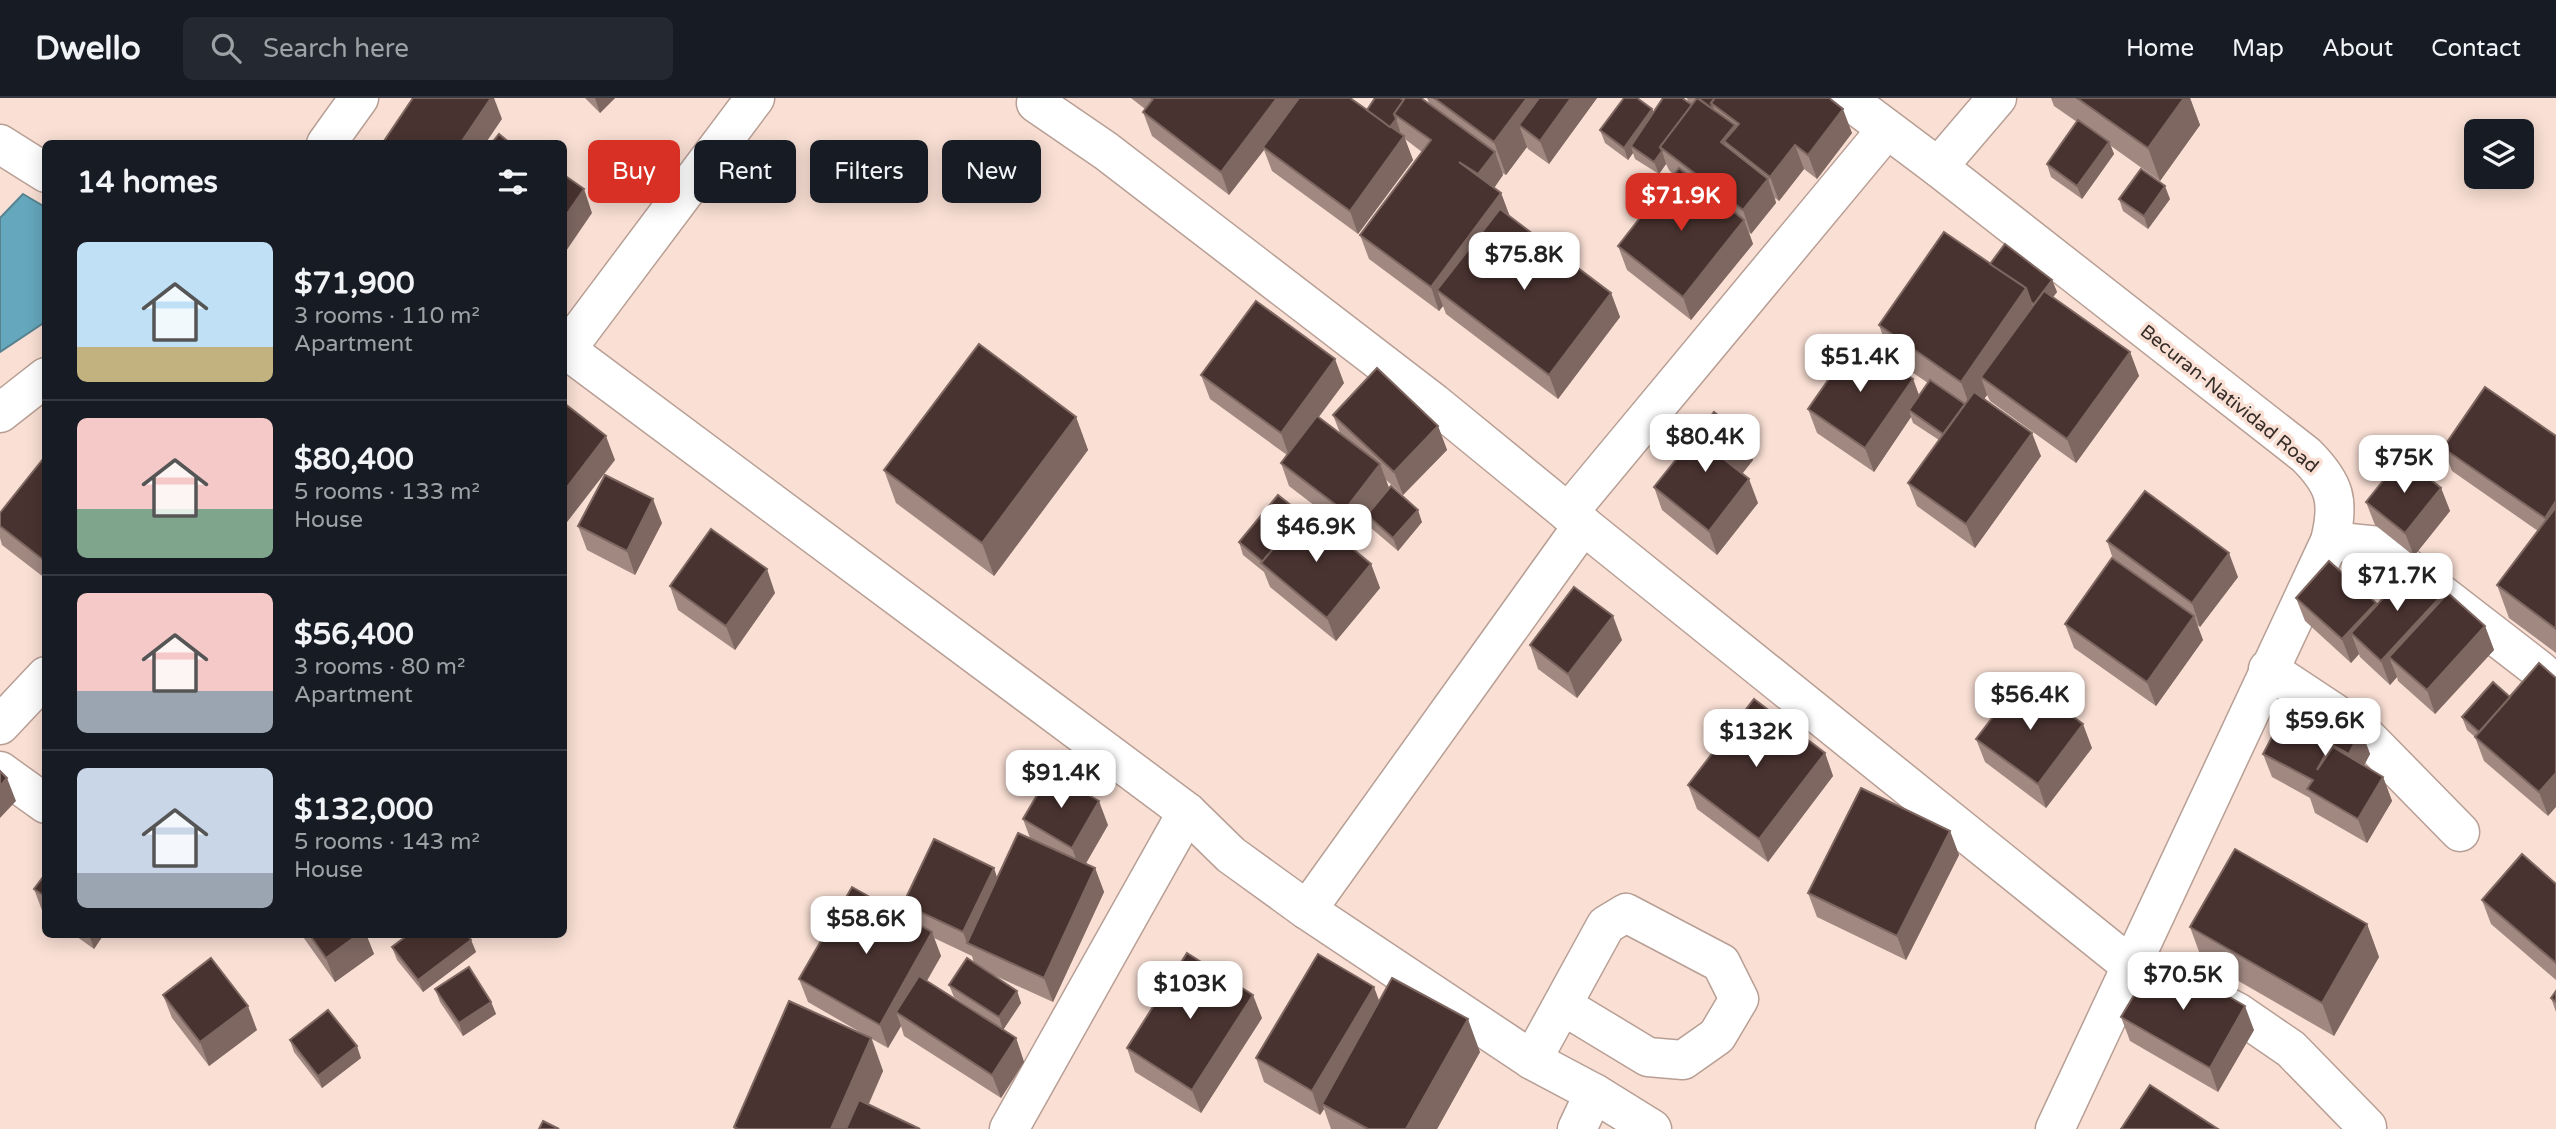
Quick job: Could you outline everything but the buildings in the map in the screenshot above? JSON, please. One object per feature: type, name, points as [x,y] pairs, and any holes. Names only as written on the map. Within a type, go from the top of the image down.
[{"type":"street","points":[[329,140],[359,98]]},
{"type":"street","points":[[567,346],[755,98]]},
{"type":"street","name":"Becuran-Natividad Road","points":[[1846,98],[2306,456],[2325,475],[2332,494],[2336,518],[2330,541],[2268,669],[2153,967],[2055,1129]]},
{"type":"street","points":[[1938,167],[1997,98]]},
{"type":"street","points":[[1037,103],[1106,151],[1434,403],[1575,519],[2153,967],[2272,1034],[2291,1049],[2367,1127]]},
{"type":"street","points":[[1307,910],[1575,519],[1887,129]]},
{"type":"street","points":[[0,144],[42,170]]},
{"type":"street","points":[[567,350],[1187,812],[1231,855],[1307,910],[1532,1060],[1594,1093],[1652,1129]]},
{"type":"street","points":[[0,412],[42,380]]},
{"type":"street","points":[[2330,541],[2379,546],[2556,685]]},
{"type":"street","points":[[2268,669],[2359,729],[2460,831]]},
{"type":"street","points":[[0,725],[42,680]]},
{"type":"street","points":[[0,771],[42,801]]},
{"type":"street","points":[[1009,1129],[1187,812]]},
{"type":"street","points":[[1532,1060],[1562,1005]]},
{"type":"street","points":[[1577,1129],[1594,1093]]},
{"type":"water","points":[[23,194],[42,205],[42,324],[0,352],[0,218]]}]
